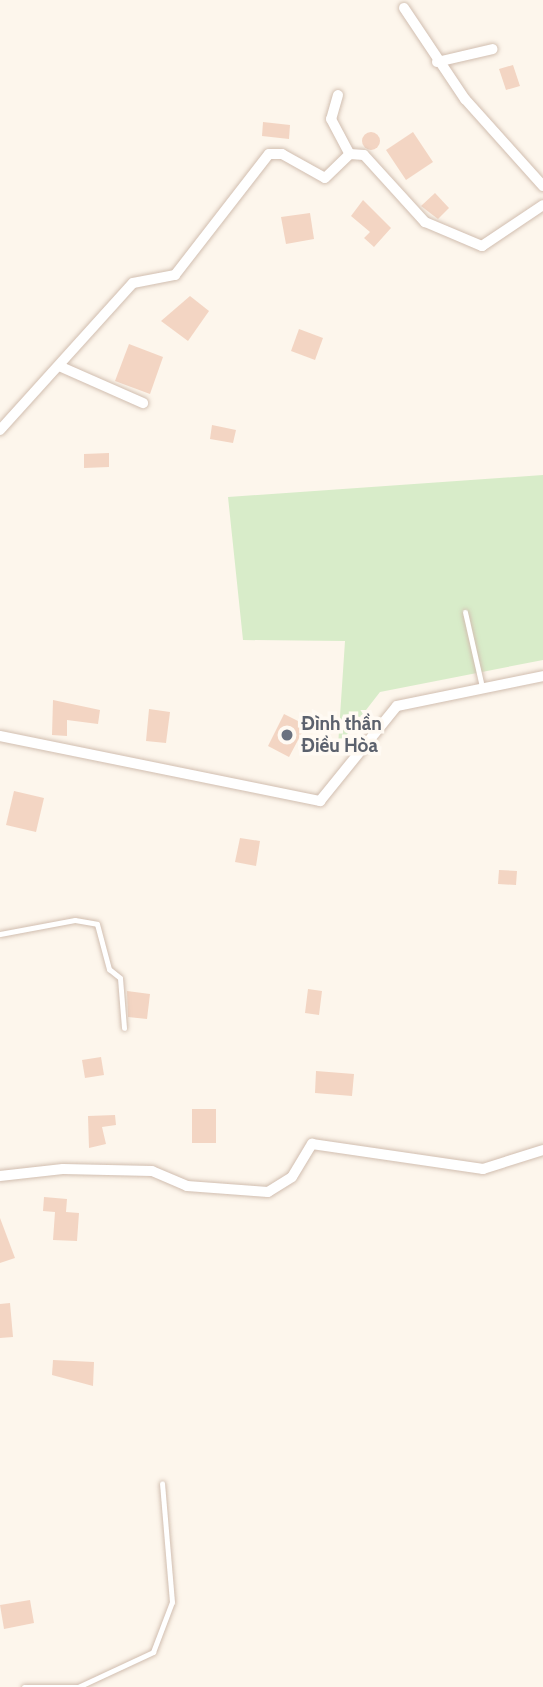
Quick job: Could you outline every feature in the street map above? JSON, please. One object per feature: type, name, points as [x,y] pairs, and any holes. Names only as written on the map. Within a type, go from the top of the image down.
[{"type":"street","points":[[404,8],[437,62],[543,186]]},
{"type":"street","points":[[437,62],[493,49]]},
{"type":"street","points":[[338,95],[331,119],[350,154]]},
{"type":"street","points":[[0,430],[132,283],[175,275],[263,158],[282,154],[325,178],[350,154],[364,155],[425,222],[482,246],[543,205]]},
{"type":"street","points":[[59,366],[143,403]]},
{"type":"street","points":[[0,736],[320,801],[397,706],[543,676]]},
{"type":"street","points":[[0,1176],[63,1169],[152,1171],[187,1186],[268,1192],[292,1177],[312,1144],[483,1169],[543,1150]]},
{"type":"lane","points":[[465,612],[482,687]]},
{"type":"lane","points":[[0,934],[75,920],[97,924],[109,969],[120,978],[124,1028]]},
{"type":"lane","points":[[24,1687],[78,1687],[153,1652],[172,1602],[162,1483]]},
{"type":"green space","points":[[543,475],[543,660],[380,692],[338,746],[345,641],[243,640],[228,497]]},
{"type":"building","points":[[513,65],[520,86],[506,90],[499,69]]},
{"type":"building","points":[[263,122],[290,125],[289,139],[262,136]]},
{"type":"building","points":[[371,132],[377,135],[380,141],[377,147],[371,150],[365,147],[362,141],[365,135]]},
{"type":"building","points":[[413,132],[433,162],[406,180],[386,150]]},
{"type":"building","points":[[435,193],[449,208],[438,219],[421,206]]},
{"type":"building","points":[[363,200],[391,228],[374,247],[364,238],[370,232],[351,216]]},
{"type":"building","points":[[310,213],[314,239],[286,244],[281,217]]},
{"type":"building","points":[[190,296],[209,311],[188,341],[161,321]]},
{"type":"building","points":[[299,329],[323,338],[315,360],[291,351]]},
{"type":"building","points":[[129,344],[163,357],[150,394],[115,381]]},
{"type":"building","points":[[212,425],[236,430],[233,443],[210,439]]},
{"type":"building","points":[[109,453],[109,467],[84,468],[84,454]]},
{"type":"building","points":[[53,700],[100,710],[98,724],[67,720],[67,736],[52,735]]},
{"type":"building","points":[[149,709],[170,712],[166,743],[146,741]]},
{"type":"building","name":"Đình thần Điều Hòa","points":[[284,714],[306,725],[289,757],[268,746]]},
{"type":"building","points":[[14,791],[44,798],[36,832],[6,825]]},
{"type":"building","points":[[240,838],[260,841],[256,866],[235,862]]},
{"type":"building","points":[[499,870],[517,871],[516,885],[498,884]]},
{"type":"building","points":[[308,989],[322,991],[319,1015],[305,1013]]},
{"type":"building","points":[[127,991],[150,994],[147,1019],[128,1017]]},
{"type":"building","points":[[101,1057],[104,1075],[85,1078],[82,1060]]},
{"type":"building","points":[[316,1071],[354,1074],[352,1096],[315,1093]]},
{"type":"building","points":[[192,1109],[216,1109],[216,1143],[192,1143]]},
{"type":"building","points":[[115,1115],[116,1125],[102,1127],[106,1144],[89,1148],[88,1116]]},
{"type":"building","points":[[44,1197],[67,1199],[66,1212],[79,1213],[77,1241],[53,1240],[55,1212],[43,1211]]},
{"type":"building","points":[[0,1218],[15,1258],[0,1263]]},
{"type":"building","points":[[10,1303],[13,1337],[0,1338],[0,1304]]},
{"type":"building","points":[[53,1360],[94,1362],[93,1386],[52,1375]]},
{"type":"building","points":[[30,1600],[34,1623],[4,1629],[0,1605]]},
{"type":"place","name":"Đình thần Điều Hòa","points":[[287,735]]}]
